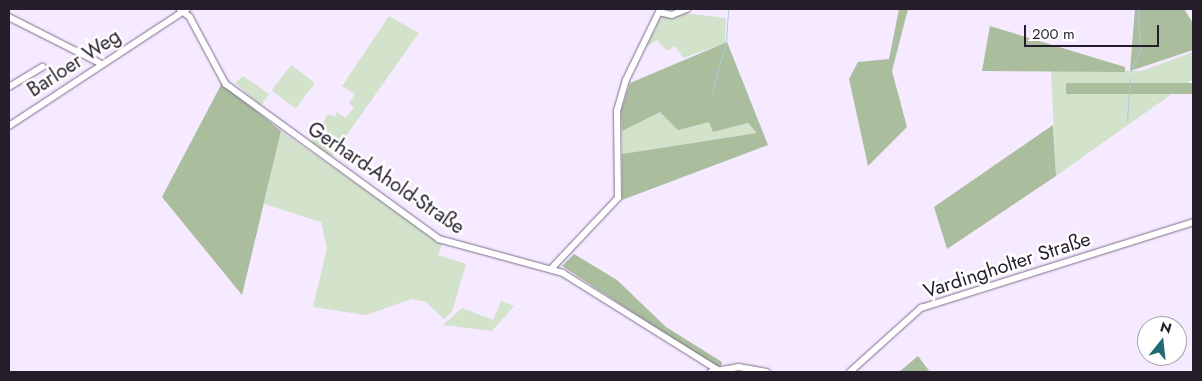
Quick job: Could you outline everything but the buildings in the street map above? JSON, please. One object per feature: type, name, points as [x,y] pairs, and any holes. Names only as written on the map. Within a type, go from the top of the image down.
[{"type":"street","points":[[552,268],[618,198],[617,110],[626,80],[659,12],[672,15],[687,9]]},
{"type":"street","name":"Gerhard-Ahold-Straße","points":[[183,10],[226,84],[400,212],[449,245],[552,268],[718,370]]},
{"type":"street","name":"Barloer Weg","points":[[9,126],[183,10]]},
{"type":"street","points":[[9,17],[102,64]]},
{"type":"street","points":[[9,88],[42,66]]},
{"type":"street","name":"Vardingholter Straße","points":[[850,372],[922,308],[1193,222]]},
{"type":"street","points":[[711,372],[743,367],[767,372]]},
{"type":"green space","points":[[899,9],[908,9],[892,71],[907,127],[868,166],[849,79],[858,62],[889,59]]},
{"type":"green space","points":[[1135,9],[1184,9],[1193,23],[1193,50],[1130,71]]},
{"type":"green space","points":[[684,13],[726,18],[725,43],[683,58],[675,46],[667,51],[657,40],[646,47],[662,16]]},
{"type":"green space","points":[[389,16],[419,33],[331,157],[311,143],[328,114],[335,117],[337,112],[346,118],[354,107],[349,103],[355,94],[342,86]]},
{"type":"green space","points":[[990,26],[1125,67],[1125,72],[982,71]]},
{"type":"green space","points":[[727,42],[768,145],[622,200],[622,154],[757,133],[748,123],[713,132],[709,122],[678,130],[660,112],[622,131],[621,111],[630,83]]},
{"type":"green space","points":[[1193,52],[1193,79],[1056,176],[1051,71],[1142,71]]},
{"type":"green space","points":[[291,65],[315,83],[296,109],[272,91]]},
{"type":"green space","points":[[243,76],[269,94],[261,106],[235,83]]},
{"type":"green space","points":[[222,83],[281,131],[242,295],[162,197]]},
{"type":"green space","points":[[1066,83],[1193,83],[1193,94],[1066,94]]},
{"type":"green space","points":[[661,111],[710,122],[713,132],[748,123],[758,133],[622,154],[622,131]]},
{"type":"green space","points":[[1053,125],[1056,176],[947,249],[934,207]]},
{"type":"green space","points":[[281,131],[442,244],[438,255],[466,264],[452,312],[444,319],[426,302],[412,299],[366,315],[313,307],[327,248],[321,222],[264,204]]},
{"type":"green space","points":[[574,254],[617,280],[666,327],[722,362],[721,366],[716,367],[562,266]]},
{"type":"green space","points":[[501,301],[514,306],[492,331],[443,325],[462,308],[493,320]]},
{"type":"green space","points":[[918,356],[930,372],[899,372]]},
{"type":"waterway","points":[[712,93],[726,41],[728,9]]},
{"type":"waterway","points":[[1131,71],[1140,50],[1138,9]]},
{"type":"waterway","points":[[1127,121],[1130,78]]}]
